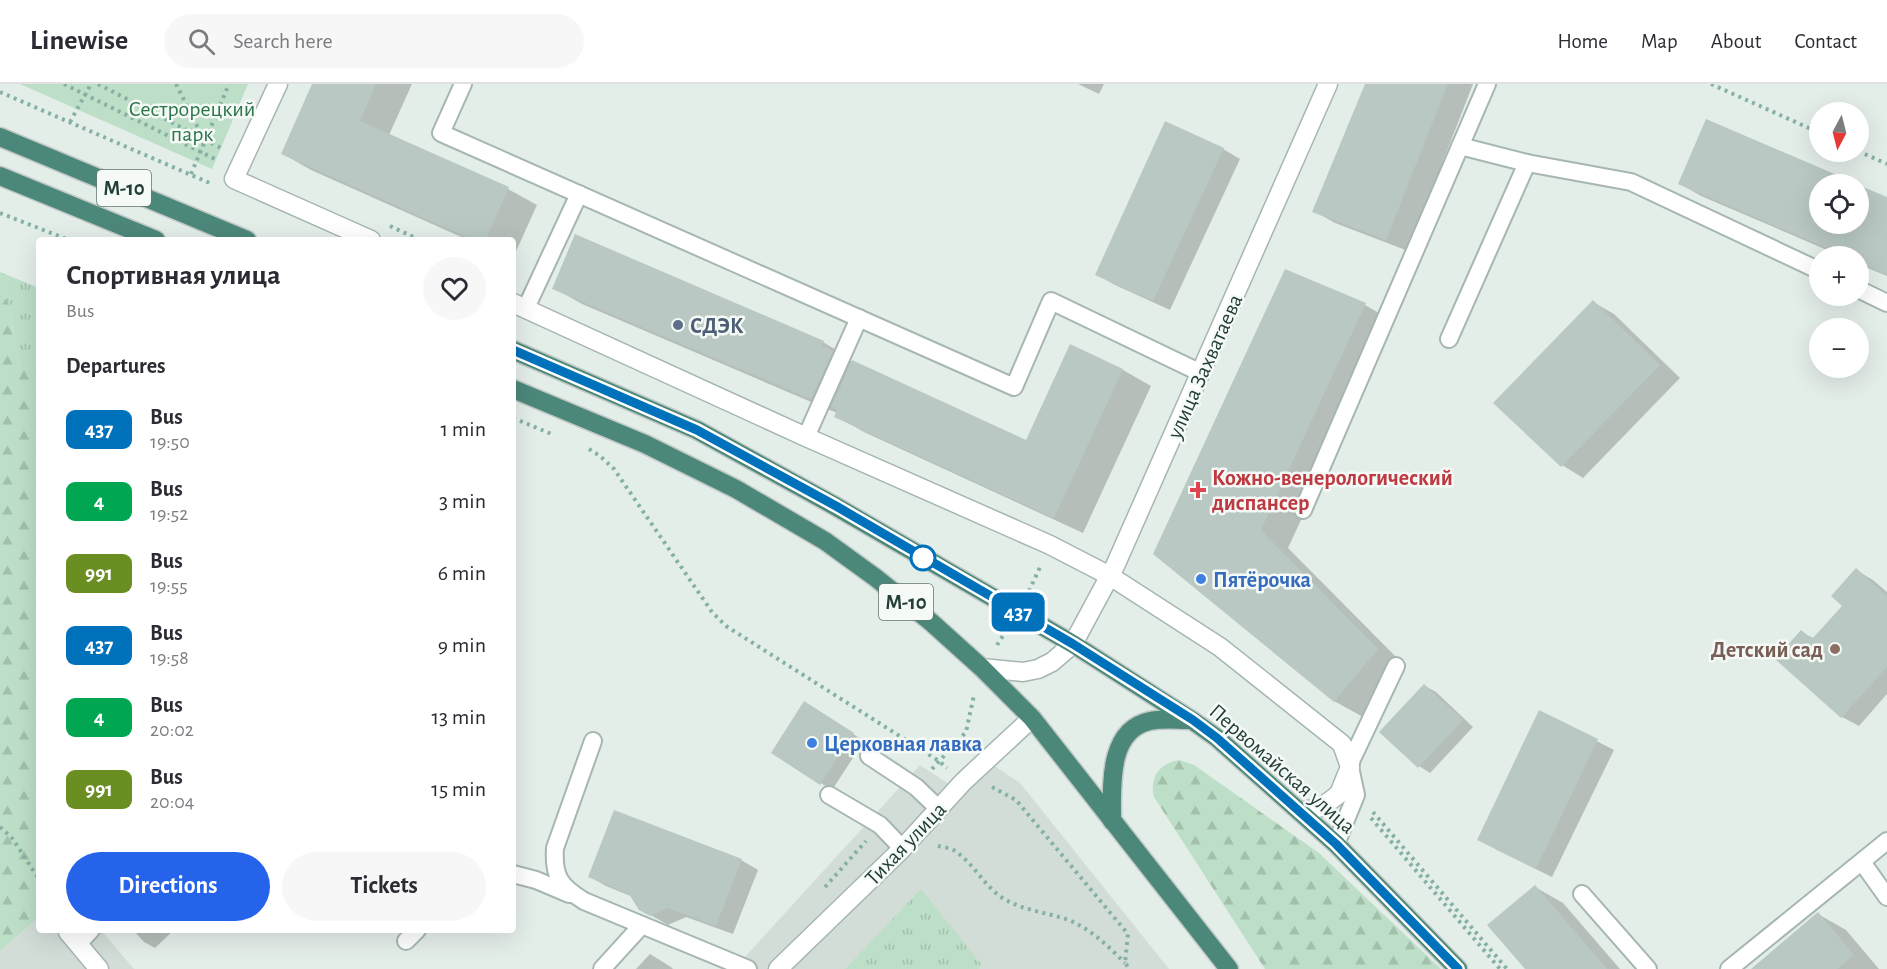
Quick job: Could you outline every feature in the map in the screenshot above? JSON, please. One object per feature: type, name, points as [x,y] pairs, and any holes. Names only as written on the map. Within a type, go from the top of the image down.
[{"type":"highway","name":"М-10","points":[[0,137],[241,237]]},
{"type":"highway","name":"М-10","points":[[0,176],[149,237]]},
{"type":"highway","name":"Первомайская улица","points":[[516,351],[697,430],[836,506],[1073,644],[1193,720],[1217,738],[1336,844],[1458,969]]},
{"type":"highway","name":"М-10","points":[[516,390],[645,444],[736,489],[825,541],[931,622],[1032,718],[1229,969]]},
{"type":"highway","points":[[1112,821],[1113,774],[1118,750],[1132,729],[1147,721],[1193,720]]},
{"type":"street","points":[[278,84],[234,179],[364,237]]},
{"type":"street","name":"улица Захватаева","points":[[1073,644],[1110,576],[1328,84]]},
{"type":"street","points":[[519,306],[1050,545],[1110,576],[1220,647],[1342,744],[1350,767],[1339,794],[1322,807],[1300,812]]},
{"type":"street","points":[[982,668],[1023,672],[1038,669],[1052,662],[1073,644]]},
{"type":"street","name":"Тихая улица","points":[[778,969],[902,848],[963,782],[1032,718]]},
{"type":"street","points":[[73,938],[99,969]]},
{"type":"lane","points":[[463,84],[441,133],[1014,387],[1051,301],[1201,373]]},
{"type":"lane","points":[[1303,510],[1487,84]]},
{"type":"lane","points":[[1460,146],[1527,163],[1631,182],[1809,266]]},
{"type":"lane","points":[[1449,339],[1527,163]]},
{"type":"lane","points":[[519,306],[579,194]]},
{"type":"lane","points":[[1869,294],[1887,303]]},
{"type":"lane","points":[[806,437],[859,318]]},
{"type":"lane","points":[[1336,844],[1356,795],[1350,767],[1396,666]]},
{"type":"lane","points":[[584,901],[567,891],[558,877],[554,864],[555,848],[593,741]]},
{"type":"lane","points":[[869,756],[916,787],[939,809]]},
{"type":"lane","points":[[829,795],[880,825],[902,848]]},
{"type":"lane","points":[[1729,969],[1887,841]]},
{"type":"lane","points":[[1862,862],[1887,897]]},
{"type":"lane","points":[[516,875],[536,879],[748,969]]},
{"type":"lane","points":[[1582,894],[1648,969]]},
{"type":"lane","points":[[602,969],[642,925]]},
{"type":"lane","points":[[73,938],[84,933]]},
{"type":"path","points":[[70,122],[91,84]]},
{"type":"path","points":[[176,84],[205,141]]},
{"type":"path","points":[[0,92],[191,174],[229,84]]},
{"type":"path","points":[[1711,84],[1809,128]]},
{"type":"path","points":[[1869,156],[1887,164]]},
{"type":"path","points":[[0,213],[61,237]]},
{"type":"path","points":[[516,419],[557,436]]},
{"type":"path","points":[[579,445],[600,456],[614,469],[712,612],[726,626],[939,761],[963,782],[977,780],[1016,800],[1128,934],[1125,963]]},
{"type":"path","points":[[916,787],[966,732],[971,704],[982,668],[1019,613],[1050,545]]},
{"type":"path","points":[[1367,814],[1500,969]]},
{"type":"path","points":[[819,893],[880,825]]},
{"type":"path","points":[[0,827],[12,838],[36,874]]},
{"type":"path","points":[[934,845],[954,850],[985,883],[1002,897],[1025,909],[1068,920],[1096,934],[1130,969]]},
{"type":"shaded area","points":[[920,765],[952,786],[974,766],[996,767],[1020,783],[1169,969],[734,969]]},
{"type":"shaded area","points":[[36,920],[36,933],[104,933],[134,969],[0,969],[0,951]]},
{"type":"green space","name":"Сестрорецкий парк","points":[[20,84],[248,84],[212,169]]},
{"type":"green space","points":[[0,272],[36,287],[36,371],[19,367],[9,305],[0,286]]},
{"type":"green space","points":[[0,286],[9,305],[19,367],[36,371],[36,920],[0,951]]},
{"type":"green space","points":[[1179,760],[1194,765],[1319,853],[1441,969],[1265,969],[1154,797],[1153,783],[1158,772],[1166,764]]},
{"type":"green space","points":[[921,889],[982,965],[978,969],[845,969]]},
{"type":"building","points":[[312,84],[376,84],[360,121],[509,187],[487,237],[466,237],[281,154]]},
{"type":"building","points":[[1365,84],[1448,84],[1386,240],[1312,212]]},
{"type":"building","points":[[1706,119],[1835,174],[1809,174],[1809,234],[1869,234],[1869,190],[1887,197],[1887,275],[1869,267],[1869,246],[1822,246],[1678,184]]},
{"type":"building","points":[[1165,121],[1224,148],[1153,301],[1095,275]]},
{"type":"building","points":[[575,234],[824,341],[822,346],[833,351],[811,399],[552,289]]},
{"type":"building","points":[[1285,269],[1366,303],[1261,530],[1378,649],[1334,702],[1153,554]]},
{"type":"building","points":[[1593,300],[1660,365],[1561,467],[1493,403]]},
{"type":"building","points":[[1070,344],[1123,369],[1054,518],[834,417],[837,410],[831,407],[852,360],[1026,440]]},
{"type":"building","name":"Детский сад","points":[[1856,568],[1887,596],[1887,667],[1841,718],[1775,659],[1801,630],[1812,639],[1842,606],[1831,596]]},
{"type":"building","points":[[1424,684],[1463,720],[1418,768],[1379,732]]},
{"type":"building","name":"Церковная лавка","points":[[804,701],[854,733],[820,785],[771,753]]},
{"type":"building","points":[[1539,710],[1598,739],[1536,869],[1477,840]]},
{"type":"building","points":[[614,810],[742,859],[716,926],[668,908],[650,916],[639,910],[629,894],[588,877]]},
{"type":"building","points":[[1535,885],[1607,969],[1525,969],[1487,925]]},
{"type":"building","points":[[1818,912],[1854,955],[1837,969],[1751,969]]},
{"type":"bus line","name":"437","points":[[516,351],[697,430],[836,506],[1073,644],[1193,720],[1217,738],[1336,844],[1458,969]]},
{"type":"place","name":"СДЭК","points":[[678,325]]},
{"type":"place","name":"Кожно-венерологический диспансер","points":[[1198,490]]},
{"type":"place","name":"Пятёрочка","points":[[1201,579]]},
{"type":"place","name":"Детский сад","points":[[1835,649]]},
{"type":"place","name":"Церковная лавка","points":[[812,743]]}]
